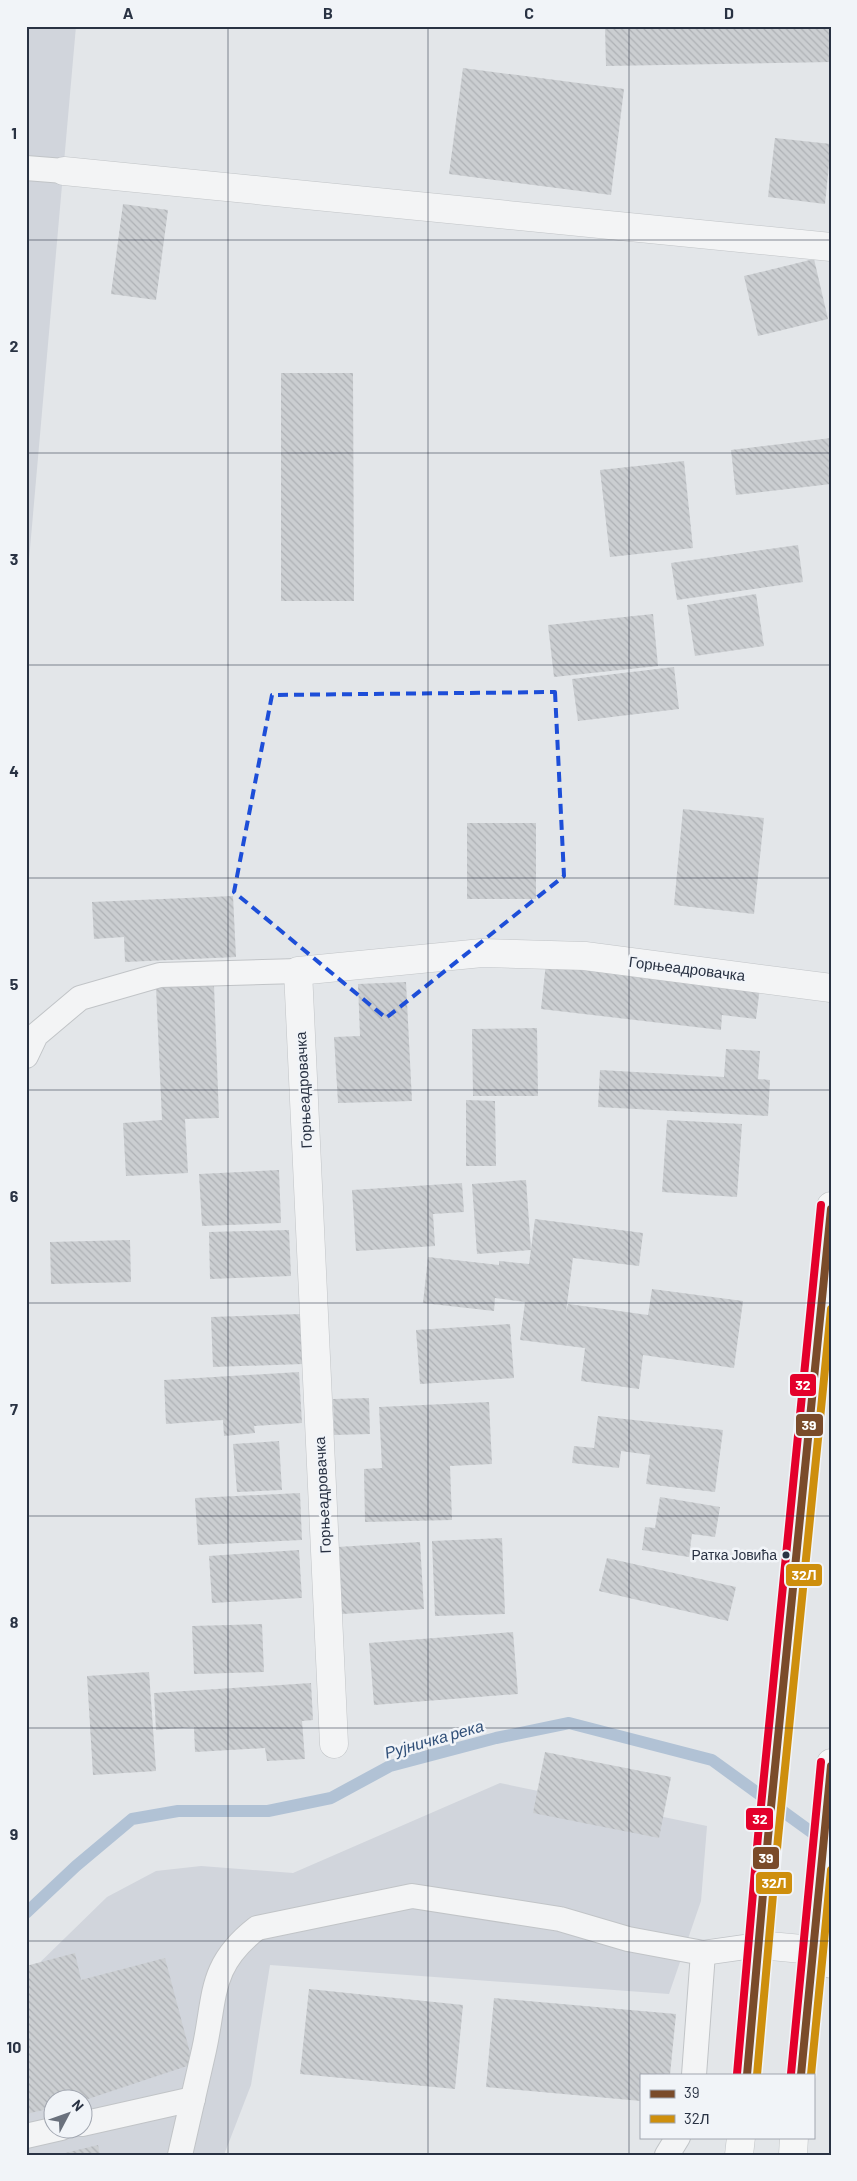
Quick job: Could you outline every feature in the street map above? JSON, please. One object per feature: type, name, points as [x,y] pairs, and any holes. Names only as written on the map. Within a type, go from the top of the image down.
[{"type":"main road","points":[[747,2074],[768,1837],[776,1774],[831,1206]]},
{"type":"main road","points":[[800,2074],[822,1957],[820,1872],[831,1763]]},
{"type":"main road","points":[[739,2155],[741,2138]]},
{"type":"main road","points":[[793,2155],[794,2138]]},
{"type":"street","points":[[64,171],[831,247]]},
{"type":"street","name":"Горњеадровачка","points":[[334,1744],[298,971],[482,953],[585,956],[831,988]]},
{"type":"street","points":[[759,1945],[822,1957]]},
{"type":"lane","points":[[26,168],[64,171]]},
{"type":"lane","points":[[26,1056],[36,1035],[80,998],[160,975],[298,971]]},
{"type":"lane","points":[[180,2155],[205,2047],[214,1988],[230,1954],[242,1940],[257,1928],[412,1896],[560,1919],[628,1939],[703,1953],[759,1945]]},
{"type":"lane","points":[[694,2074],[703,1953]]},
{"type":"lane","points":[[92,2122],[193,2099]]},
{"type":"lane","points":[[26,2136],[42,2132]]},
{"type":"lane","points":[[667,2155],[677,2138]]},
{"type":"highlighted area","points":[[555,692],[564,876],[386,1018],[234,892],[272,695]]},
{"type":"shaded area","points":[[26,26],[76,26],[26,594]]},
{"type":"shaded area","points":[[500,1783],[707,1826],[701,1901],[669,1994],[270,1965],[251,2085],[224,2155],[26,2155],[26,1976],[107,1897],[156,1871],[201,1866],[293,1873]]},
{"type":"building","points":[[605,26],[831,26],[831,62],[606,66]]},
{"type":"building","points":[[463,68],[624,89],[611,195],[449,174]]},
{"type":"building","points":[[775,138],[831,144],[825,204],[768,197]]},
{"type":"building","points":[[123,204],[168,210],[156,300],[111,294]]},
{"type":"building","points":[[814,259],[828,319],[758,336],[744,276]]},
{"type":"building","points":[[281,373],[353,373],[354,601],[281,601]]},
{"type":"building","points":[[831,438],[831,484],[736,495],[731,450]]},
{"type":"building","points":[[684,461],[693,548],[610,557],[600,470]]},
{"type":"building","points":[[798,545],[803,582],[677,600],[671,563]]},
{"type":"building","points":[[756,594],[764,646],[695,656],[687,605]]},
{"type":"building","points":[[653,614],[658,666],[554,677],[548,625]]},
{"type":"building","points":[[674,667],[679,709],[578,721],[572,679]]},
{"type":"building","points":[[683,809],[764,818],[754,914],[674,905]]},
{"type":"building","points":[[467,823],[536,823],[536,899],[467,899]]},
{"type":"building","points":[[233,896],[236,957],[125,962],[124,937],[94,939],[92,902]]},
{"type":"building","points":[[546,963],[760,987],[756,1019],[722,1015],[721,1030],[541,1009]]},
{"type":"building","points":[[406,982],[412,1101],[338,1103],[334,1037],[360,1036],[358,984]]},
{"type":"building","points":[[214,985],[219,1118],[185,1119],[188,1173],[126,1176],[123,1123],[162,1120],[156,987]]},
{"type":"building","points":[[537,1028],[538,1096],[473,1096],[472,1029]]},
{"type":"building","points":[[726,1049],[760,1051],[758,1079],[770,1080],[768,1116],[598,1107],[600,1070],[724,1077]]},
{"type":"building","points":[[466,1100],[495,1101],[496,1166],[466,1166]]},
{"type":"building","points":[[667,1120],[742,1124],[737,1197],[662,1192]]},
{"type":"building","points":[[279,1170],[281,1223],[202,1226],[199,1174]]},
{"type":"building","points":[[526,1180],[531,1250],[477,1254],[472,1184]]},
{"type":"building","points":[[462,1183],[464,1212],[433,1214],[435,1246],[356,1251],[352,1190]]},
{"type":"building","points":[[535,1219],[643,1233],[639,1266],[573,1258],[566,1312],[568,1304],[648,1315],[652,1289],[743,1301],[734,1368],[643,1355],[639,1389],[581,1381],[585,1348],[520,1340],[525,1302],[495,1298],[494,1311],[423,1303],[428,1257],[499,1265],[499,1261],[529,1264]]},
{"type":"building","points":[[289,1230],[291,1276],[210,1279],[209,1232]]},
{"type":"building","points":[[130,1240],[131,1282],[51,1284],[50,1242]]},
{"type":"building","points":[[301,1314],[303,1364],[213,1367],[211,1317]]},
{"type":"building","points":[[510,1324],[514,1378],[420,1384],[416,1330]]},
{"type":"building","points":[[299,1372],[302,1423],[254,1426],[255,1433],[224,1436],[223,1420],[166,1424],[164,1380]]},
{"type":"building","points":[[369,1398],[370,1434],[334,1435],[333,1399]]},
{"type":"building","points":[[489,1402],[492,1464],[450,1466],[452,1520],[365,1522],[364,1469],[382,1468],[379,1407]]},
{"type":"building","points":[[598,1416],[723,1430],[715,1492],[646,1484],[650,1455],[621,1451],[619,1468],[572,1463],[574,1446],[594,1448]]},
{"type":"building","points":[[279,1441],[282,1490],[237,1492],[233,1444]]},
{"type":"building","points":[[300,1493],[302,1540],[198,1545],[195,1498]]},
{"type":"building","points":[[660,1497],[720,1507],[715,1537],[692,1534],[689,1557],[642,1550],[645,1527],[655,1528]]},
{"type":"building","points":[[502,1538],[505,1614],[435,1616],[432,1541]]},
{"type":"building","points":[[420,1542],[424,1609],[342,1614],[337,1547]]},
{"type":"building","points":[[299,1550],[302,1598],[212,1603],[209,1556]]},
{"type":"building","points":[[607,1558],[736,1587],[728,1621],[599,1591]]},
{"type":"building","points":[[262,1624],[264,1672],[194,1674],[192,1626]]},
{"type":"building","points":[[513,1632],[518,1694],[374,1705],[369,1643]]},
{"type":"building","points":[[149,1672],[156,1771],[93,1775],[87,1676]]},
{"type":"building","points":[[311,1683],[313,1720],[302,1721],[305,1759],[267,1761],[265,1748],[195,1752],[194,1727],[156,1730],[154,1693]]},
{"type":"building","points":[[545,1752],[671,1777],[659,1838],[533,1813]]},
{"type":"building","points":[[75,1953],[81,1980],[165,1958],[193,2064],[92,2098],[92,2088],[42,2088],[42,2110],[26,2114],[26,1966]]},
{"type":"building","points":[[309,1989],[463,2005],[455,2089],[300,2074]]},
{"type":"building","points":[[494,1998],[676,2014],[670,2074],[640,2074],[640,2101],[486,2087]]},
{"type":"building","points":[[98,2145],[100,2155],[61,2155],[61,2154]]},
{"type":"waterway","name":"Рујничка река","points":[[26,1913],[76,1866],[132,1819],[178,1811],[268,1811],[331,1798],[390,1766],[496,1738],[569,1723],[712,1760],[825,1842]]},
{"type":"transit line","name":"32","points":[[737,2074],[758,1836],[821,1205]]},
{"type":"transit line","name":"39","points":[[747,2074],[768,1837],[831,1209]]},
{"type":"transit line","name":"32Л","points":[[757,2074],[778,1838],[831,1309]]},
{"type":"transit line","name":"32","points":[[791,2074],[821,1762]]},
{"type":"transit line","name":"39","points":[[801,2074],[831,1766]]},
{"type":"transit line","name":"32Л","points":[[811,2074],[831,1870]]},
{"type":"place","name":"Ратка Јовића","points":[[786,1555]]}]
